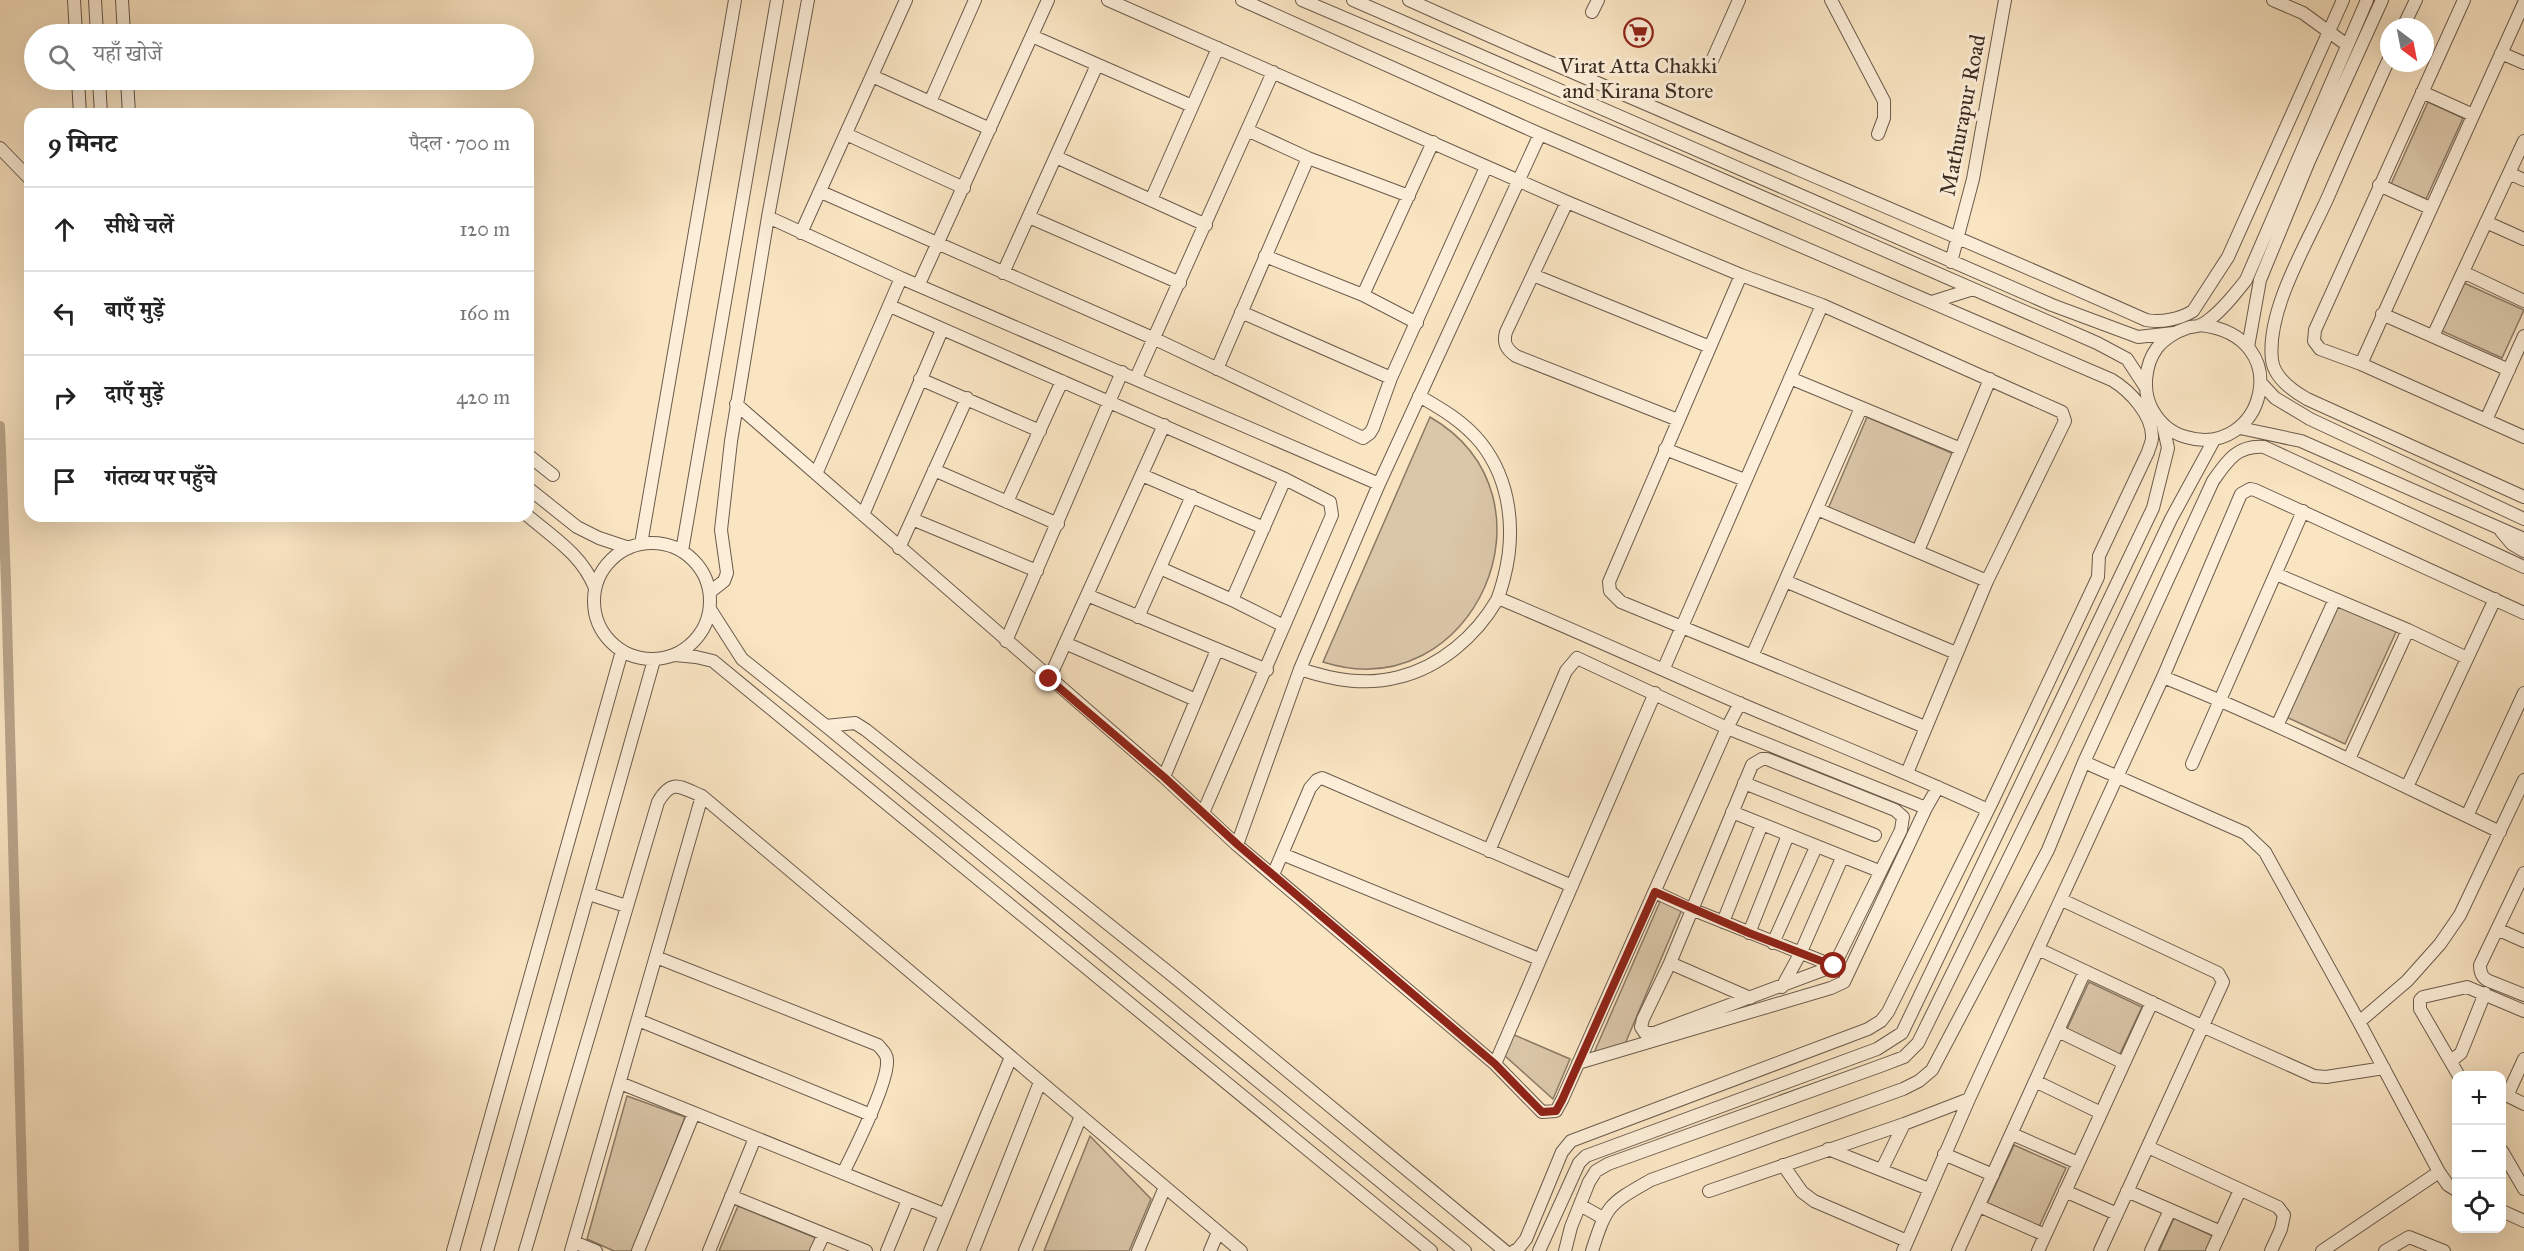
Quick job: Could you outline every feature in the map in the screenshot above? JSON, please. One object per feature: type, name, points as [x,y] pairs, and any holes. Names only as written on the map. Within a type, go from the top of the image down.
[{"type":"street","points":[[74,0],[75,24]]},
{"type":"street","points":[[94,0],[95,24]]},
{"type":"street","points":[[122,0],[123,24]]},
{"type":"street","points":[[635,546],[735,0]]},
{"type":"street","points":[[682,551],[777,0]]},
{"type":"street","points":[[710,592],[724,581],[727,573],[721,530],[736,404],[808,0]]},
{"type":"street","points":[[801,233],[906,0]]},
{"type":"street","points":[[930,102],[975,0]]},
{"type":"street","points":[[919,284],[1048,0]]},
{"type":"street","points":[[1108,0],[1567,202],[1742,275],[1822,305],[2062,412],[2065,421],[1987,581],[1907,773]]},
{"type":"street","points":[[1242,0],[1540,134],[2112,380],[2126,388],[2141,407],[2150,424],[2152,438],[2148,452],[2099,556],[2098,577],[1988,810],[1888,1012],[1881,1021],[1856,1034],[1571,1141],[1562,1152],[1526,1239],[1514,1251]]},
{"type":"street","points":[[1302,0],[2097,343],[2127,359],[2146,388],[2151,408],[2163,424],[2178,435],[2196,440],[2214,440],[2240,428],[2251,415],[2259,400],[2261,383],[2258,364],[2248,346],[2218,327],[2200,325]]},
{"type":"street","points":[[1353,0],[2052,305],[2138,337],[2174,333],[2200,325],[2233,298],[2246,280],[2367,0]]},
{"type":"street","points":[[1409,0],[2146,320],[2164,321],[2186,316],[2197,306],[2228,257],[2343,0]]},
{"type":"street","points":[[1592,12],[1598,0]]},
{"type":"street","points":[[1711,63],[1739,0]]},
{"type":"street","points":[[1831,0],[1884,101],[1884,118],[1878,134]]},
{"type":"street","name":"Mathurapur Road","points":[[1952,262],[1977,159],[2005,0]]},
{"type":"street","points":[[2248,346],[2260,280],[2309,160],[2382,0]]},
{"type":"street","points":[[2407,18],[2415,0]]},
{"type":"street","points":[[2464,0],[2313,336],[2320,349],[2361,364],[2524,436]]},
{"type":"street","points":[[2279,1],[2303,13],[2347,45]]},
{"type":"street","points":[[2361,364],[2524,3]]},
{"type":"street","points":[[1032,36],[1192,106]]},
{"type":"street","points":[[1151,200],[1218,48]]},
{"type":"street","points":[[2501,53],[2524,63]]},
{"type":"street","points":[[1004,273],[1097,65]]},
{"type":"street","points":[[1136,378],[1273,72]]},
{"type":"street","points":[[2383,72],[2310,232],[2278,310],[2271,352],[2274,368],[2285,382],[2307,399],[2524,497]]},
{"type":"street","points":[[872,76],[990,129]]},
{"type":"street","points":[[79,90],[80,108]]},
{"type":"street","points":[[100,90],[101,108]]},
{"type":"street","points":[[128,90],[129,108]]},
{"type":"street","points":[[2422,93],[2473,115]]},
{"type":"street","points":[[1247,130],[1308,158],[1409,196]]},
{"type":"street","points":[[846,134],[964,188]]},
{"type":"street","points":[[1238,845],[1300,669],[1379,484],[1540,134]]},
{"type":"street","points":[[2433,336],[2524,141]]},
{"type":"street","points":[[1363,295],[1433,142]]},
{"type":"street","points":[[2,149],[24,173]]},
{"type":"street","points":[[1056,157],[1206,225]]},
{"type":"street","points":[[1217,369],[1308,158]]},
{"type":"street","points":[[821,192],[1155,339],[1363,438],[1370,433],[1391,378],[1486,167]]},
{"type":"street","points":[[2509,173],[2524,180]]},
{"type":"street","points":[[2379,185],[2430,208]]},
{"type":"street","points":[[1567,202],[1506,332],[1504,339],[1508,350],[1516,356],[1678,420]]},
{"type":"street","points":[[768,217],[901,278],[1379,484]]},
{"type":"street","points":[[1029,217],[1180,283]]},
{"type":"street","points":[[2486,222],[2524,239]]},
{"type":"street","points":[[1265,256],[1363,295],[1417,322]]},
{"type":"street","points":[[2463,272],[2524,301]]},
{"type":"street","points":[[1533,275],[1710,347]]},
{"type":"street","points":[[1742,275],[1665,448],[1609,582],[1610,591],[1621,602],[1925,728]]},
{"type":"street","points":[[816,474],[901,278]]},
{"type":"street","points":[[1932,302],[1974,289]]},
{"type":"street","points":[[1665,668],[1822,305]]},
{"type":"street","points":[[890,306],[1286,479],[1324,498],[1333,508],[1266,670],[1203,813]]},
{"type":"street","points":[[1241,312],[1391,378]]},
{"type":"street","points":[[2382,314],[2509,370]]},
{"type":"street","points":[[863,515],[942,330]]},
{"type":"street","points":[[2146,388],[2148,367],[2157,348],[2174,333]]},
{"type":"street","points":[[2486,420],[2524,336]]},
{"type":"street","points":[[1006,641],[1122,372]]},
{"type":"street","points":[[1790,378],[1961,449]]},
{"type":"street","points":[[920,379],[1040,431]]},
{"type":"street","points":[[1918,551],[1990,379]]},
{"type":"street","points":[[1007,502],[1062,381]]},
{"type":"street","points":[[2261,383],[2275,398],[2310,419],[2524,519]]},
{"type":"street","points":[[1300,669],[1332,680],[1366,682],[1399,677],[1431,665],[1459,646],[1482,622],[1498,598],[1510,555],[1510,515],[1500,477],[1474,436],[1453,416],[1419,396]]},
{"type":"street","points":[[899,548],[967,398]]},
{"type":"street","points":[[736,404],[1164,777],[1238,845],[1495,1064],[1542,1112],[1556,1111],[1740,703]]},
{"type":"street","points":[[1752,656],[1861,408]]},
{"type":"street","points":[[1539,1251],[1579,1163],[1596,1150],[1877,1049],[1902,1033],[2153,508],[2168,448],[2163,424]]},
{"type":"street","points":[[1049,679],[1164,425]]},
{"type":"street","points":[[2240,428],[2301,441],[2524,539]]},
{"type":"street","points":[[1565,1251],[1580,1204],[1596,1171],[1608,1164],[1904,1057],[1918,1043],[2061,752],[2171,519],[2214,440]]},
{"type":"street","points":[[1592,1251],[1603,1218],[1617,1199],[1651,1180],[1903,1089],[1919,1081],[1932,1070],[2048,850],[2084,762],[2212,481],[2228,460],[2241,450],[2250,446],[2264,447],[2524,567]]},
{"type":"street","points":[[1665,448],[1745,480]]},
{"type":"street","points":[[534,460],[553,476]]},
{"type":"street","points":[[934,470],[1058,524]]},
{"type":"street","points":[[1142,475],[1264,528]]},
{"type":"street","points":[[1232,600],[1286,479]]},
{"type":"street","points":[[1784,1165],[1802,1191],[1814,1201],[1905,1246],[1969,1099],[2119,777],[2241,494],[2250,489],[2304,511],[2524,612]]},
{"type":"street","points":[[534,493],[577,527],[599,538],[635,546]]},
{"type":"street","points":[[1138,617],[1192,496]]},
{"type":"street","points":[[1817,509],[1987,581]]},
{"type":"street","points":[[2192,764],[2304,511]]},
{"type":"street","points":[[912,519],[1037,571]]},
{"type":"street","points":[[534,521],[578,557],[589,571],[596,588]]},
{"type":"street","points":[[2498,528],[2512,544],[2524,551]]},
{"type":"street","points":[[675,655],[692,644],[704,628],[710,609],[710,592],[705,576],[695,562],[682,551],[655,543],[635,546],[614,557],[602,571],[596,588],[594,606],[598,624],[608,640],[622,651],[637,658],[654,660],[675,655],[713,661],[1431,1251]]},
{"type":"street","points":[[1160,568],[1232,600],[1284,627]]},
{"type":"street","points":[[2276,574],[2408,630],[2467,658]]},
{"type":"street","points":[[1785,581],[1956,653]]},
{"type":"street","points":[[1087,595],[1266,670]]},
{"type":"street","points":[[1498,598],[1665,668],[1740,703],[1907,773],[1988,810]]},
{"type":"street","points":[[2277,726],[2335,599]]},
{"type":"street","points":[[2407,787],[2495,599]]},
{"type":"street","points":[[710,609],[724,635],[742,659],[1465,1251]]},
{"type":"street","points":[[2349,759],[2408,630]]},
{"type":"street","points":[[1065,644],[1196,700]]},
{"type":"street","points":[[1164,777],[1217,650]]},
{"type":"street","points":[[453,1251],[622,651]]},
{"type":"street","points":[[1489,851],[1566,671],[1573,660],[1582,659],[1727,728],[1926,808]]},
{"type":"street","points":[[488,1251],[654,660]]},
{"type":"street","points":[[2163,677],[2221,700],[2500,832]]},
{"type":"street","points":[[1495,1064],[1655,693]]},
{"type":"street","points":[[2467,816],[2524,693]]},
{"type":"street","points":[[826,726],[855,723],[866,730],[1173,976],[1504,1251]]},
{"type":"street","points":[[1767,759],[1900,813],[1903,817],[1901,830],[1834,966],[1750,999],[1654,1033],[1645,1033],[1641,1028],[1641,1023],[1670,963],[1744,783],[1752,765],[1756,761],[1767,759]]},
{"type":"street","points":[[2084,762],[2245,833],[2254,840],[2271,861],[2439,1173],[2452,1187]]},
{"type":"street","points":[[1274,875],[1310,788],[1322,778],[1572,886]]},
{"type":"street","points":[[2359,1022],[2407,981],[2460,915],[2524,780]]},
{"type":"street","points":[[1744,783],[1875,835]]},
{"type":"street","points":[[525,1251],[658,802],[666,789],[671,786],[678,786],[702,796],[1241,1251]]},
{"type":"street","points":[[1578,1064],[1831,988],[1844,982],[1938,787]]},
{"type":"street","points":[[596,1251],[573,1247],[702,796]]},
{"type":"street","points":[[1732,812],[1879,871]]},
{"type":"street","points":[[1723,922],[1762,824]]},
{"type":"street","points":[[1749,933],[1788,835]]},
{"type":"street","points":[[1773,943],[1816,847]]},
{"type":"street","points":[[1282,854],[1539,959]]},
{"type":"street","points":[[1782,987],[1800,954],[1842,858]]},
{"type":"street","points":[[2524,873],[2499,930],[2480,965],[2482,975],[2489,981],[2524,995]]},
{"type":"street","points":[[1655,892],[1773,943],[1834,966]]},
{"type":"street","points":[[589,894],[626,906]]},
{"type":"street","points":[[2062,900],[2218,973],[2223,982],[2100,1251]]},
{"type":"street","points":[[2499,930],[2524,940]]},
{"type":"street","points":[[2038,949],[2314,1076],[2326,1077],[2384,1068]]},
{"type":"street","points":[[656,957],[878,1045],[888,1062],[871,1115],[843,1173]]},
{"type":"street","points":[[1670,963],[1750,999]]},
{"type":"street","points":[[1958,1251],[2085,971]]},
{"type":"street","points":[[2458,1071],[2420,1009],[2420,1000],[2461,987],[2485,993],[2524,1011]]},
{"type":"street","points":[[2458,1071],[2461,1053],[2485,993]]},
{"type":"street","points":[[2038,1251],[2152,1002]]},
{"type":"street","points":[[638,1020],[871,1115]]},
{"type":"street","points":[[2058,1031],[2124,1063]]},
{"type":"street","points":[[930,1251],[1011,1057]]},
{"type":"street","points":[[2506,1090],[2524,1059]]},
{"type":"street","points":[[2035,1081],[2101,1113]]},
{"type":"street","points":[[973,1251],[1040,1082]]},
{"type":"street","points":[[620,1083],[944,1214]]},
{"type":"street","points":[[2506,1095],[2524,1104]]},
{"type":"street","points":[[1708,1191],[1904,1124],[1969,1099]]},
{"type":"street","points":[[638,1251],[694,1113]]},
{"type":"street","points":[[1025,1251],[1081,1116]]},
{"type":"street","points":[[1882,1169],[1904,1124]]},
{"type":"street","points":[[2012,1134],[2078,1164]]},
{"type":"street","points":[[709,1251],[755,1138]]},
{"type":"street","points":[[2148,1148],[2282,1210],[2284,1221],[2271,1251]]},
{"type":"street","points":[[1828,1149],[1929,1189]]},
{"type":"street","points":[[1944,1154],[1993,1175]]},
{"type":"street","points":[[2506,1158],[2524,1190]]},
{"type":"street","points":[[2322,1251],[2439,1173]]},
{"type":"street","points":[[1138,1251],[1165,1187]]},
{"type":"street","points":[[2212,1251],[2240,1190]]},
{"type":"street","points":[[2065,1191],[2117,1214]]},
{"type":"street","points":[[2127,1191],[2221,1232]]},
{"type":"street","points":[[731,1196],[866,1251]]},
{"type":"street","points":[[887,1251],[908,1200]]},
{"type":"street","points":[[1542,1200],[1560,1206]]},
{"type":"street","points":[[1580,1204],[1603,1218]]},
{"type":"street","points":[[1979,1206],[2045,1235]]},
{"type":"street","points":[[2151,1251],[2170,1210]]},
{"type":"street","points":[[2506,1213],[2524,1221]]},
{"type":"street","points":[[1210,1251],[1218,1232]]},
{"type":"street","points":[[816,1251],[824,1234]]},
{"type":"street","points":[[2385,1251],[2409,1237],[2444,1251]]},
{"type":"shaded area","points":[[2428,102],[2463,118],[2426,199],[2391,184]]},
{"type":"shaded area","points":[[2464,283],[2524,310],[2502,358],[2442,331]]},
{"type":"shaded area","points":[[1430,417],[1471,452],[1493,496],[1496,542],[1484,588],[1459,627],[1422,655],[1376,669],[1323,662]]},
{"type":"shaded area","points":[[1867,417],[1954,454],[1916,545],[1828,509]]},
{"type":"shaded area","points":[[2336,603],[2397,630],[2345,744],[2284,716]]},
{"type":"shaded area","points":[[1662,897],[1683,907],[1625,1044],[1593,1055]]},
{"type":"shaded area","points":[[2089,982],[2142,1007],[2119,1056],[2066,1031]]},
{"type":"shaded area","points":[[1512,1034],[1570,1059],[1553,1099],[1504,1055]]},
{"type":"shaded area","points":[[627,1096],[685,1117],[633,1251],[614,1251],[587,1239]]},
{"type":"shaded area","points":[[1090,1136],[1151,1199],[1129,1251],[1044,1251]]},
{"type":"shaded area","points":[[2014,1145],[2066,1168],[2038,1229],[1986,1206]]},
{"type":"shaded area","points":[[738,1206],[816,1238],[811,1251],[719,1251]]},
{"type":"shaded area","points":[[2174,1218],[2215,1237],[2208,1251],[2159,1251]]},
{"type":"waterway","points":[[0,426],[24,1251]]},
{"type":"place","name":"Virat Atta Chakki and Kirana Store","points":[[1638,33]]},
{"type":"route","points":[[1049,679],[1164,777],[1238,845],[1495,1064],[1542,1112],[1556,1111],[1562,1100],[1655,892],[1749,933],[1834,966]]}]
